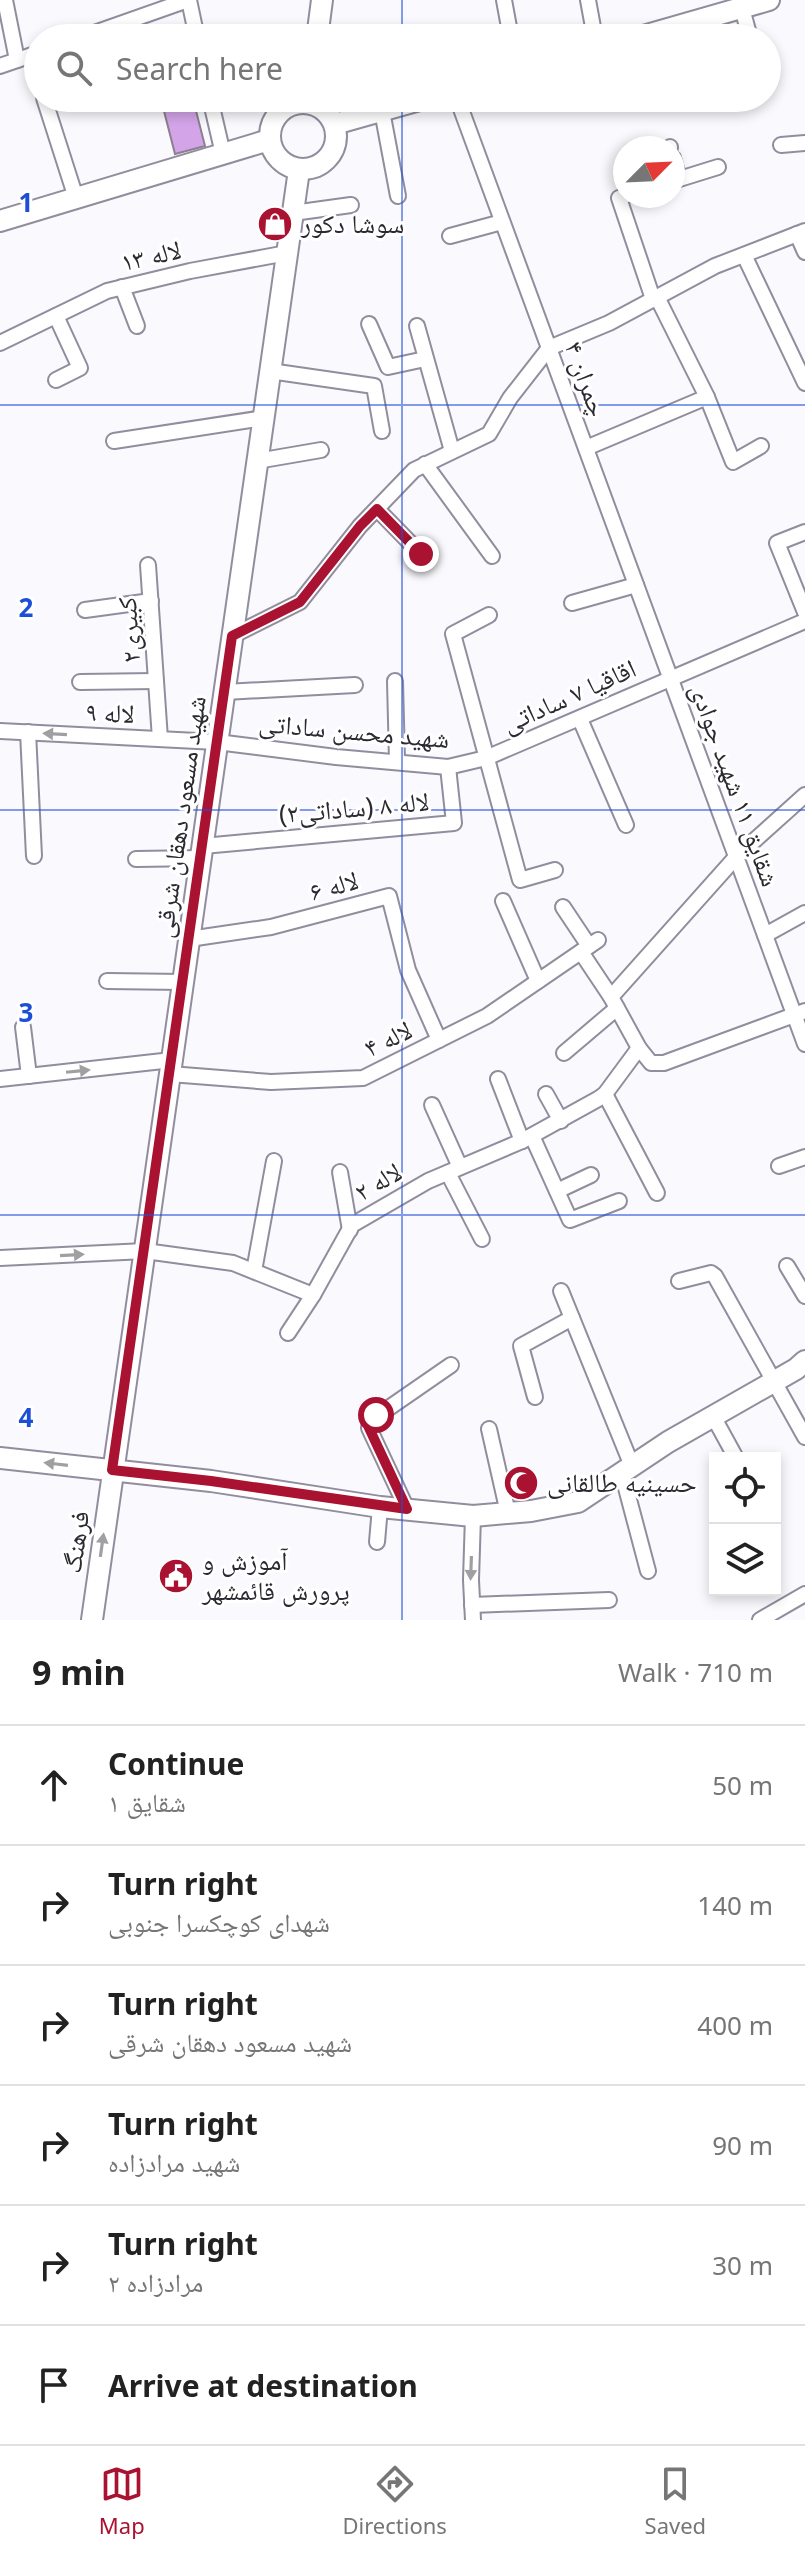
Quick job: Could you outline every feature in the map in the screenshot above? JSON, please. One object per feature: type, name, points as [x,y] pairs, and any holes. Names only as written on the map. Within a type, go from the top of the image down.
[{"type":"main road","points":[[319,24],[322,0]]},
{"type":"main road","points":[[685,24],[769,0]]},
{"type":"main road","points":[[280,112],[270,128],[269,140],[279,160],[299,170],[321,165],[335,147],[335,124],[326,112]]},
{"type":"main road","points":[[335,124],[369,112]]},
{"type":"main road","points":[[0,221],[269,140]]},
{"type":"main road","name":"شهید مسعود دهقان شرقی","points":[[112,1470],[299,170]]},
{"type":"main road","points":[[0,1458],[211,1481],[380,1507],[473,1516],[508,1513],[578,1502],[805,1361]]},
{"type":"main road","name":"فرهنگ","points":[[92,1620],[112,1470]]},
{"type":"street","points":[[5,0],[24,46]]},
{"type":"street","points":[[120,24],[189,0],[194,24]]},
{"type":"street","points":[[504,0],[508,24]]},
{"type":"street","points":[[588,0],[592,24]]},
{"type":"street","points":[[742,8],[746,24]]},
{"type":"street","points":[[0,66],[24,57]]},
{"type":"street","points":[[48,112],[76,198]]},
{"type":"street","points":[[213,112],[223,154]]},
{"type":"street","points":[[390,112],[398,196]]},
{"type":"street","name":"چمران ۴","points":[[462,112],[670,678]]},
{"type":"street","points":[[781,145],[805,143]]},
{"type":"street","points":[[685,177],[718,167]]},
{"type":"street","points":[[293,213],[351,205]]},
{"type":"street","points":[[623,208],[655,298],[707,397],[733,462],[761,446]]},
{"type":"street","points":[[450,236],[502,222]]},
{"type":"street","points":[[232,636],[300,602],[360,526],[414,470],[489,434],[510,398],[549,348],[609,323],[715,266],[801,232],[805,252]]},
{"type":"street","name":"لاله ۱۳","points":[[0,343],[107,291],[190,271],[287,253]]},
{"type":"street","points":[[744,255],[805,383]]},
{"type":"street","points":[[122,287],[137,326]]},
{"type":"street","points":[[56,316],[80,368],[56,380]]},
{"type":"street","points":[[369,324],[388,367],[425,359]]},
{"type":"street","points":[[417,326],[452,451]]},
{"type":"street","points":[[270,371],[374,386],[382,431]]},
{"type":"street","points":[[586,448],[707,397]]},
{"type":"street","points":[[114,441],[264,418]]},
{"type":"street","points":[[257,461],[321,450]]},
{"type":"street","points":[[425,464],[492,556]]},
{"type":"street","points":[[377,509],[421,554]]},
{"type":"street","points":[[805,532],[777,543],[805,612]]},
{"type":"street","name":"کبیری۲","points":[[148,565],[160,739]]},
{"type":"street","points":[[572,603],[636,585]]},
{"type":"street","points":[[85,610],[151,601]]},
{"type":"street","points":[[489,615],[453,634],[520,880],[555,870]]},
{"type":"street","name":"اقاقیا ۷ ساداتی","points":[[486,758],[805,621]]},
{"type":"street","name":"شقایق ۱۱ شهید جوادی","points":[[670,678],[765,935],[800,1013],[805,1044]]},
{"type":"street","points":[[80,682],[156,681]]},
{"type":"street","points":[[395,681],[397,761]]},
{"type":"street","points":[[225,692],[355,685]]},
{"type":"street","points":[[580,719],[626,825]]},
{"type":"street","name":"لاله ۹","points":[[0,731],[217,742]]},
{"type":"street","points":[[28,732],[34,856]]},
{"type":"street","name":"شهید محسن ساداتی","points":[[217,742],[448,767],[486,758]]},
{"type":"street","name":"لاله ۸ (ساداتی۲)","points":[[202,852],[454,823],[448,767]]},
{"type":"street","points":[[564,1053],[614,1002],[736,857],[805,795]]},
{"type":"street","points":[[136,859],[202,852]]},
{"type":"street","name":"لاله ۶","points":[[189,939],[271,927],[389,896],[408,970],[439,1040]]},
{"type":"street","points":[[503,901],[538,981]]},
{"type":"street","points":[[563,907],[589,946],[614,1002],[639,1048],[651,1063],[664,1063],[800,1013]]},
{"type":"street","points":[[765,935],[805,913]]},
{"type":"street","name":"لاله ۴","points":[[0,1079],[171,1067],[271,1082],[363,1078],[487,1016],[589,946]]},
{"type":"street","points":[[107,981],[183,982]]},
{"type":"street","points":[[23,1027],[29,1076]]},
{"type":"street","name":"لاله ۲","points":[[288,1333],[352,1225],[428,1181],[527,1138],[605,1094],[639,1048]]},
{"type":"street","points":[[498,1079],[570,1220],[619,1201]]},
{"type":"street","points":[[546,1094],[561,1121]]},
{"type":"street","points":[[605,1094],[657,1193]]},
{"type":"street","points":[[432,1105],[482,1239]]},
{"type":"street","points":[[779,1166],[805,1157]]},
{"type":"street","points":[[254,1271],[274,1161]]},
{"type":"street","points":[[340,1172],[350,1230]]},
{"type":"street","points":[[557,1191],[591,1175]]},
{"type":"street","points":[[0,1258],[145,1251],[233,1263],[313,1295]]},
{"type":"street","points":[[787,1266],[805,1296]]},
{"type":"street","points":[[679,1281],[711,1273],[715,1276],[805,1437]]},
{"type":"street","points":[[561,1291],[627,1470],[648,1571]]},
{"type":"street","points":[[535,1397],[521,1346],[572,1318]]},
{"type":"street","points":[[407,1509],[369,1428],[370,1421],[451,1365]]},
{"type":"street","points":[[713,1416],[733,1452]]},
{"type":"street","points":[[489,1429],[508,1513]]},
{"type":"street","points":[[377,1542],[380,1507]]},
{"type":"street","points":[[473,1516],[472,1612],[609,1600]]},
{"type":"street","points":[[760,1620],[805,1594]]},
{"type":"building","points":[[164,112],[196,112],[205,146],[175,154]]},
{"type":"place","name":"سوشا دکور","points":[[275,224]]},
{"type":"place","name":"حسینیه طالقانی","points":[[521,1483]]},
{"type":"place","name":"آموزش و پرورش قائمشهر","points":[[176,1576]]},
{"type":"route","points":[[376,1415],[370,1421],[369,1428],[407,1509],[112,1470],[232,636],[300,602],[377,509],[421,554]]}]
